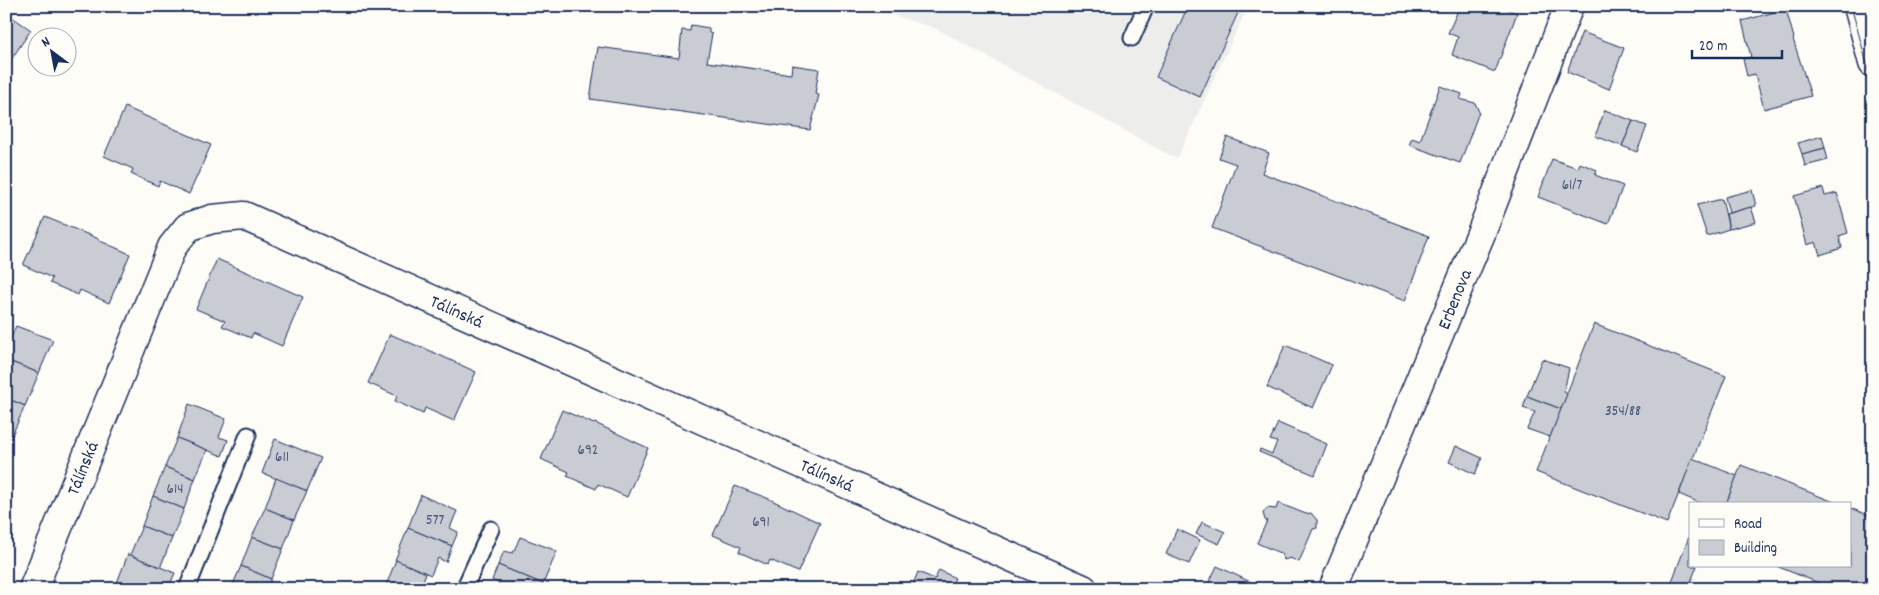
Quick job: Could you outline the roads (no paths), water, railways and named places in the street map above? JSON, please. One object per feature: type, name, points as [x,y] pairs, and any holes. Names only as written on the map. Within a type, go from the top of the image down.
[{"type":"street","name":"Erbenova","points":[[1334,589],[1482,231],[1569,6]]},
{"type":"street","points":[[1858,6],[1873,63]]},
{"type":"street","name":"Tálínská","points":[[33,589],[172,246],[188,227],[212,219],[244,216],[1083,589]]},
{"type":"lane","points":[[1132,38],[1146,6]]},
{"type":"lane","points":[[187,589],[248,435]]},
{"type":"lane","points":[[464,589],[491,529]]},
{"type":"tram line","points":[[1851,6],[1873,86]]},
{"type":"tram line","points":[[1866,6],[1873,29]]}]
